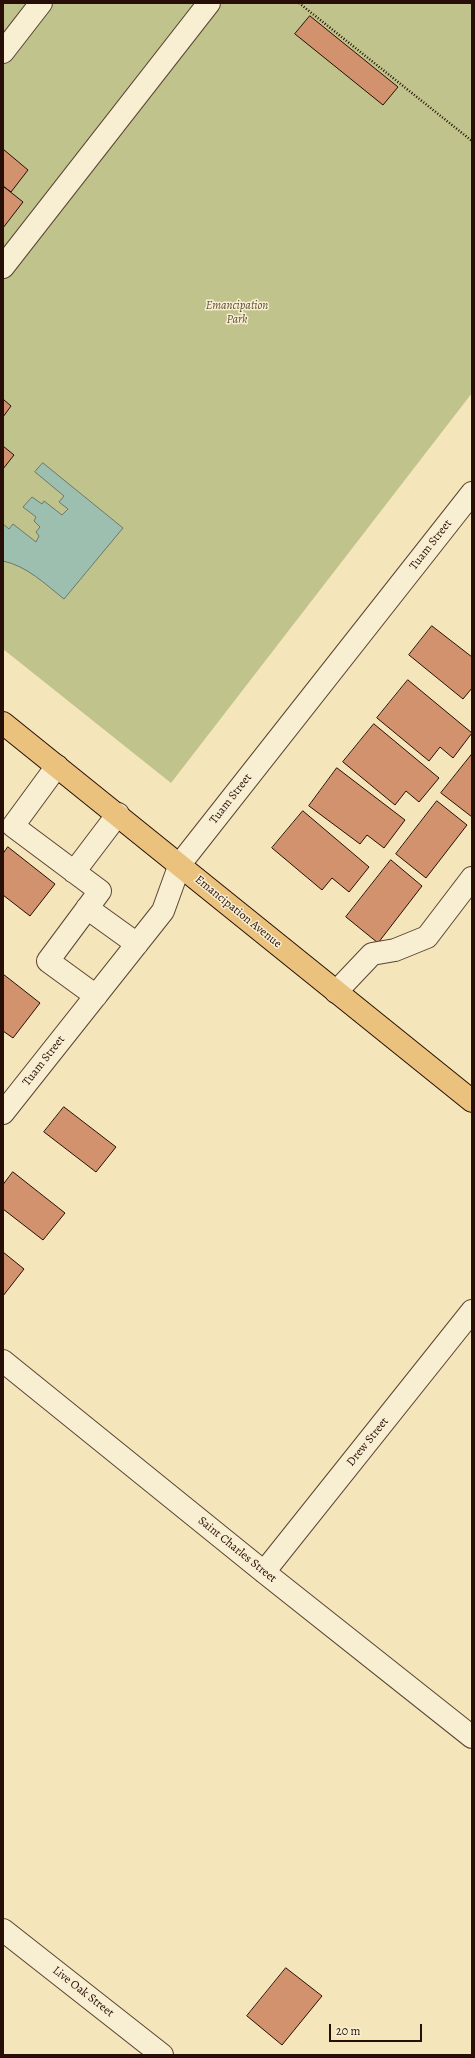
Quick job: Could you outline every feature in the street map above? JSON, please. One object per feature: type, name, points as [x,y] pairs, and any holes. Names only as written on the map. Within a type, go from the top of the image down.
[{"type":"main road","name":"Emancipation Avenue","points":[[3,723],[118,814],[472,1101]]},
{"type":"street","points":[[3,52],[41,3]]},
{"type":"street","points":[[3,267],[208,3]]},
{"type":"street","name":"Tuam Street","points":[[3,1113],[163,911],[180,864],[469,502]]},
{"type":"street","points":[[58,766],[13,826],[100,891],[48,961],[96,996]]},
{"type":"street","points":[[74,872],[118,814]]},
{"type":"street","points":[[336,992],[372,954],[395,950],[427,938],[472,878]]},
{"type":"street","points":[[87,908],[136,944]]},
{"type":"street","name":"Drew Street","points":[[264,1572],[472,1311]]},
{"type":"street","name":"Saint Charles Street","points":[[3,1361],[264,1572],[472,1737]]},
{"type":"street","name":"Live Oak Street","points":[[3,1930],[162,2055]]},
{"type":"path","points":[[299,3],[472,141]]},
{"type":"green space","name":"Emancipation Park","points":[[3,3],[472,3],[472,393],[171,783],[3,649]]},
{"type":"shaded area","points":[[43,463],[123,528],[64,599],[28,571],[12,563],[3,561],[3,524],[9,529],[13,524],[36,542],[39,536],[36,532],[40,527],[34,521],[36,517],[23,507],[32,497],[42,504],[44,501],[62,515],[68,509],[59,502],[64,496],[35,472]]},
{"type":"building","points":[[310,16],[398,87],[383,105],[295,34]]},
{"type":"building","points":[[3,149],[28,170],[11,192],[3,186]]},
{"type":"building","points":[[3,186],[23,202],[3,228]]},
{"type":"building","points":[[3,399],[11,406],[3,417]]},
{"type":"building","points":[[3,446],[14,455],[3,469]]},
{"type":"building","points":[[432,626],[472,657],[472,688],[463,699],[409,655]]},
{"type":"building","points":[[408,680],[472,733],[453,758],[440,747],[429,761],[377,718]]},
{"type":"building","points":[[374,724],[439,778],[419,802],[406,791],[395,805],[343,762]]},
{"type":"building","points":[[472,754],[472,817],[441,793]]},
{"type":"building","points":[[337,768],[405,820],[384,848],[367,835],[360,844],[309,806]]},
{"type":"building","points":[[437,801],[467,825],[426,878],[396,854]]},
{"type":"building","points":[[303,811],[369,867],[349,892],[332,878],[322,890],[272,848]]},
{"type":"building","points":[[8,847],[55,884],[30,916],[3,895],[3,854]]},
{"type":"building","points":[[391,860],[422,886],[378,943],[346,917]]},
{"type":"building","points":[[3,974],[40,1003],[13,1038],[3,1031]]},
{"type":"building","points":[[64,1107],[116,1147],[96,1172],[44,1132]]},
{"type":"building","points":[[13,1172],[65,1213],[43,1240],[3,1209],[3,1185]]},
{"type":"building","points":[[3,1252],[24,1269],[3,1296]]},
{"type":"building","points":[[286,1968],[322,1996],[282,2045],[247,2016]]}]
